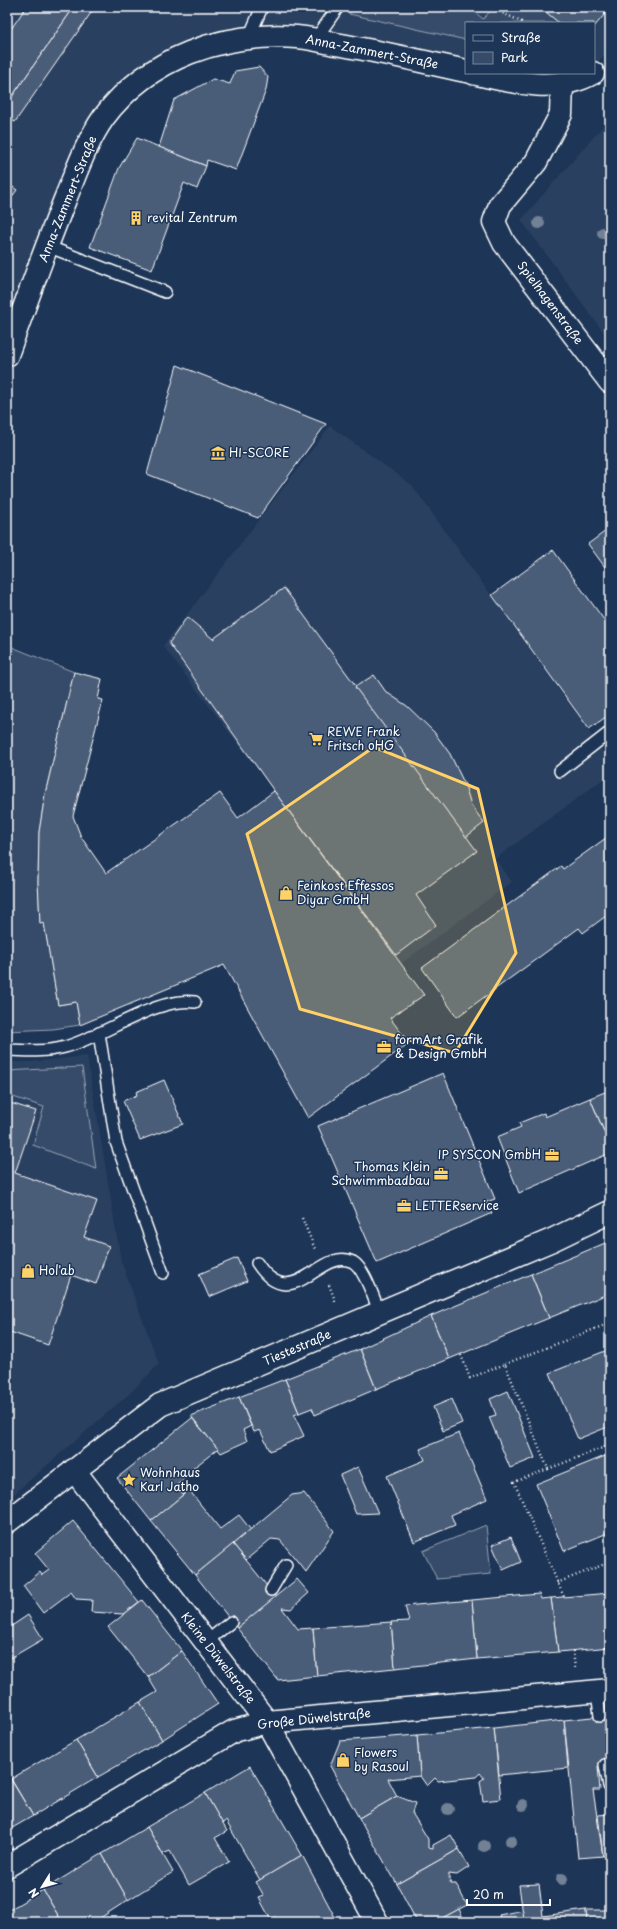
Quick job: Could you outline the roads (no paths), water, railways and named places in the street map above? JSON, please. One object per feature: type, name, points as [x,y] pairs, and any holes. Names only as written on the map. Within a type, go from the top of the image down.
[{"type":"street","name":"Anna-Zammert-Straße","points":[[7,355],[47,246],[90,139],[104,118],[123,95],[148,74],[172,60],[203,47],[249,37],[297,37],[361,48],[465,71]]},
{"type":"street","points":[[595,72],[610,64]]},
{"type":"street","points":[[478,74],[527,84],[562,84],[581,80],[592,74]]},
{"type":"street","name":"Spielhagenstraße","points":[[562,84],[561,114],[536,162],[500,205],[494,222],[504,243],[610,382]]},
{"type":"street","name":"Tiestestraße","points":[[7,1522],[160,1405],[552,1240],[610,1212]]},
{"type":"street","name":"Kleine Düwelstraße","points":[[74,1470],[268,1722],[377,1922]]},
{"type":"street","name":"Große Düwelstraße","points":[[7,1866],[234,1731],[268,1722],[604,1691]]},
{"type":"lane","points":[[249,37],[262,7]]},
{"type":"lane","points":[[315,40],[338,7]]},
{"type":"lane","points":[[47,246],[165,292]]},
{"type":"lane","points":[[560,771],[610,732]]},
{"type":"lane","points":[[7,1050],[30,1052],[66,1047],[160,1007],[185,1000],[196,1002]]},
{"type":"lane","points":[[99,1033],[116,1142],[163,1273]]},
{"type":"lane","points":[[257,1263],[264,1274],[272,1281],[280,1284],[289,1284],[334,1262],[345,1260],[353,1262],[365,1278],[380,1313]]},
{"type":"lane","points":[[271,1590],[286,1565]]},
{"type":"lane","points":[[206,1642],[232,1622]]},
{"type":"lane","points":[[600,1716],[604,1691]]},
{"type":"lane","points":[[605,1765],[609,1786]]},
{"type":"place","name":"revital Zentrum","points":[[136,218]]},
{"type":"place","name":"HI-SCORE","points":[[218,453]]},
{"type":"place","name":"REWE Frank Fritsch oHG","points":[[316,739]]},
{"type":"place","name":"Feinkost Effessos Diyar GmbH","points":[[286,893]]},
{"type":"place","name":"formArt Grafik & Design GmbH","points":[[384,1047]]},
{"type":"place","name":"IP SYSCON GmbH","points":[[552,1155]]},
{"type":"place","name":"Thomas Klein Schwimmbadbau","points":[[441,1174]]},
{"type":"place","name":"LETTERservice","points":[[404,1206]]},
{"type":"place","name":"Hol'ab","points":[[28,1271]]},
{"type":"place","name":"Wohnhaus Karl Jatho","points":[[129,1480]]},
{"type":"place","name":"Flowers by Rasoul","points":[[343,1760]]}]
